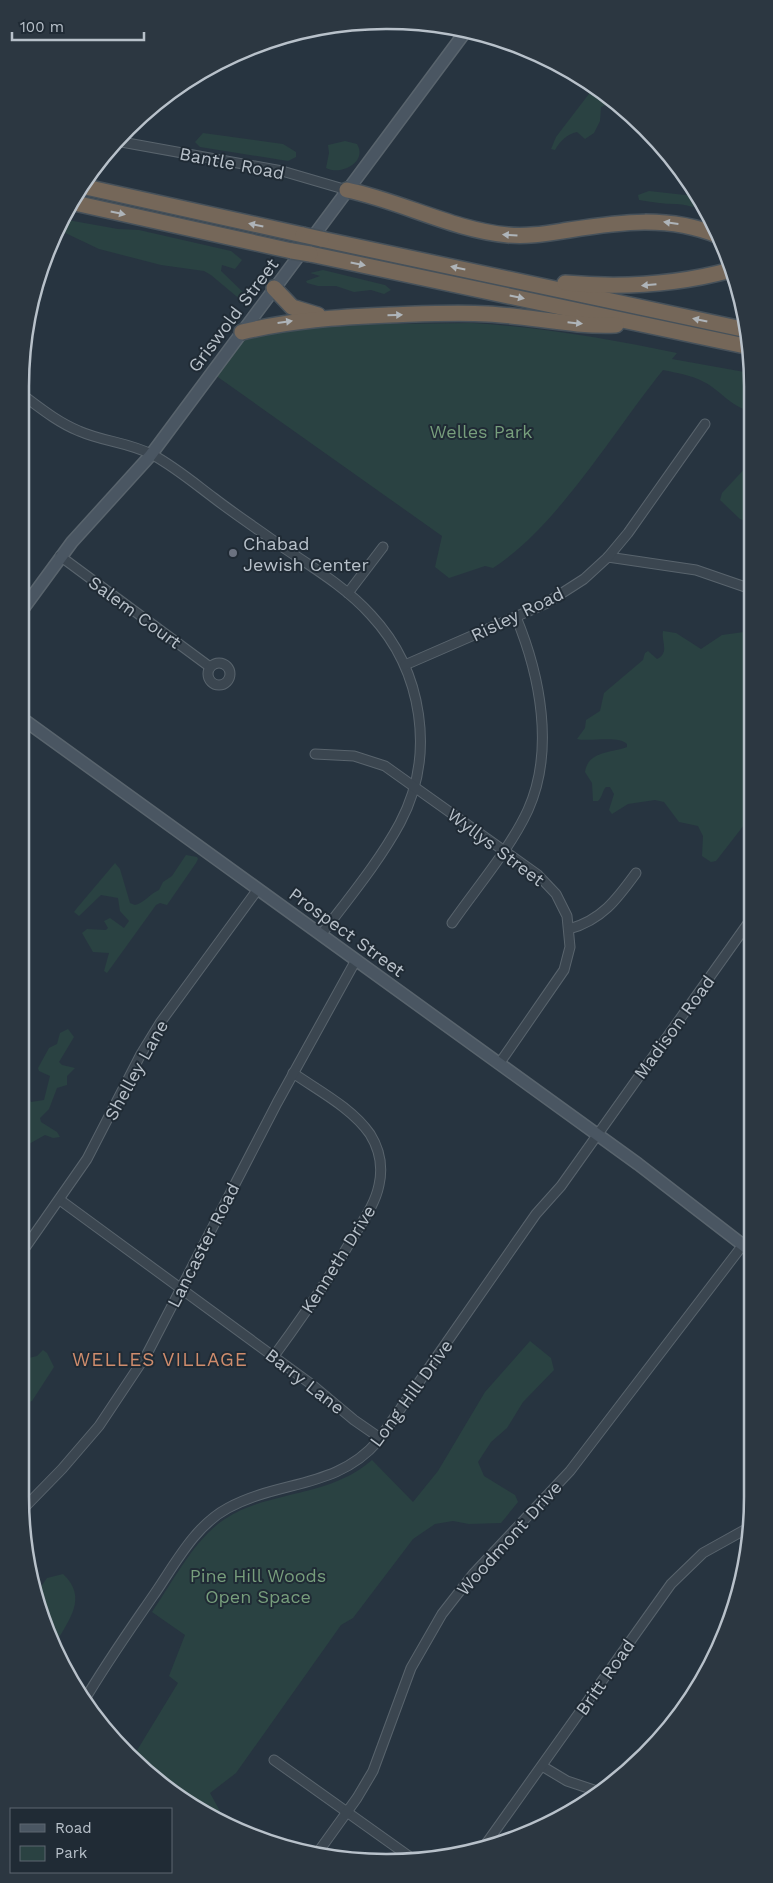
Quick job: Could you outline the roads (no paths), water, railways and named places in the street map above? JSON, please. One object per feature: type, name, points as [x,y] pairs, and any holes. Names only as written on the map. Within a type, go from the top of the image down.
[{"type":"highway","points":[[89,188],[739,328]]},
{"type":"highway","points":[[347,190],[369,195],[480,230],[502,234],[532,235],[644,221],[679,224],[709,233]]},
{"type":"highway","points":[[79,204],[292,251],[741,345]]},
{"type":"highway","points":[[506,279],[624,286],[677,282],[725,271]]},
{"type":"highway","points":[[274,288],[292,307],[329,318]]},
{"type":"highway","points":[[242,332],[280,323],[329,318],[463,313],[587,324],[614,325],[635,322]]},
{"type":"main road","name":"Griswold Street","points":[[29,600],[60,556],[151,454],[461,37]]},
{"type":"main road","name":"Prospect Street","points":[[29,723],[654,1176],[744,1246]]},
{"type":"street","name":"Bantle Road","points":[[126,143],[282,171],[347,190]]},
{"type":"street","points":[[29,400],[52,417],[78,431],[127,444],[151,454],[178,470],[348,593],[380,625],[405,665],[415,692],[420,722],[420,761],[414,786],[406,811],[394,834],[322,935]]},
{"type":"street","name":"Risley Road","points":[[405,665],[516,617],[572,588],[608,557],[628,533],[705,424]]},
{"type":"street","points":[[348,593],[383,547]]},
{"type":"street","name":"Salem Court","points":[[60,556],[210,668]]},
{"type":"street","points":[[608,557],[696,570],[744,587]]},
{"type":"street","points":[[452,923],[503,850],[529,808],[538,782],[542,755],[537,689],[528,651],[516,617]]},
{"type":"street","name":"Wyllys Street","points":[[314,754],[354,756],[392,770],[538,875],[550,887],[564,908],[569,929],[568,955],[560,978],[499,1064]]},
{"type":"street","points":[[569,929],[589,922],[604,912],[636,873]]},
{"type":"street","name":"Shelley Lane","points":[[29,1243],[60,1200],[95,1146],[141,1054],[160,1023],[258,889]]},
{"type":"street","name":"Madison Road","points":[[597,1135],[744,929]]},
{"type":"street","name":"Lancaster Road","points":[[29,1502],[81,1448],[116,1403],[147,1354],[293,1073],[356,960]]},
{"type":"street","name":"Kenneth Drive","points":[[274,1356],[318,1296],[370,1209],[377,1194],[380,1177],[379,1154],[371,1136],[362,1125],[346,1110],[293,1073]]},
{"type":"street","name":"Long Hill Drive","points":[[88,1694],[115,1652],[192,1541],[212,1519],[228,1508],[246,1500],[325,1478],[345,1469],[363,1457],[380,1438],[536,1214],[561,1186],[597,1135]]},
{"type":"street","name":"Barry Lane","points":[[60,1200],[274,1356],[380,1438]]},
{"type":"street","name":"Woodmont Drive","points":[[321,1848],[373,1771],[410,1668],[442,1614],[474,1573],[574,1465],[744,1254]]},
{"type":"street","name":"Britt Road","points":[[490,1839],[675,1579],[708,1550],[742,1531]]},
{"type":"street","points":[[274,1760],[404,1853]]},
{"type":"street","points":[[542,1766],[567,1781],[592,1789]]},
{"type":"place","name":"Chabad Jewish Center","points":[[233,553]]},
{"type":"district","name":"WELLES VILLAGE","points":[[160,1359]]},
{"type":"park label","name":"Welles Park","points":[[481,431]]},
{"type":"park label","name":"Pine Hill Woods Open Space","points":[[258,1585]]}]
